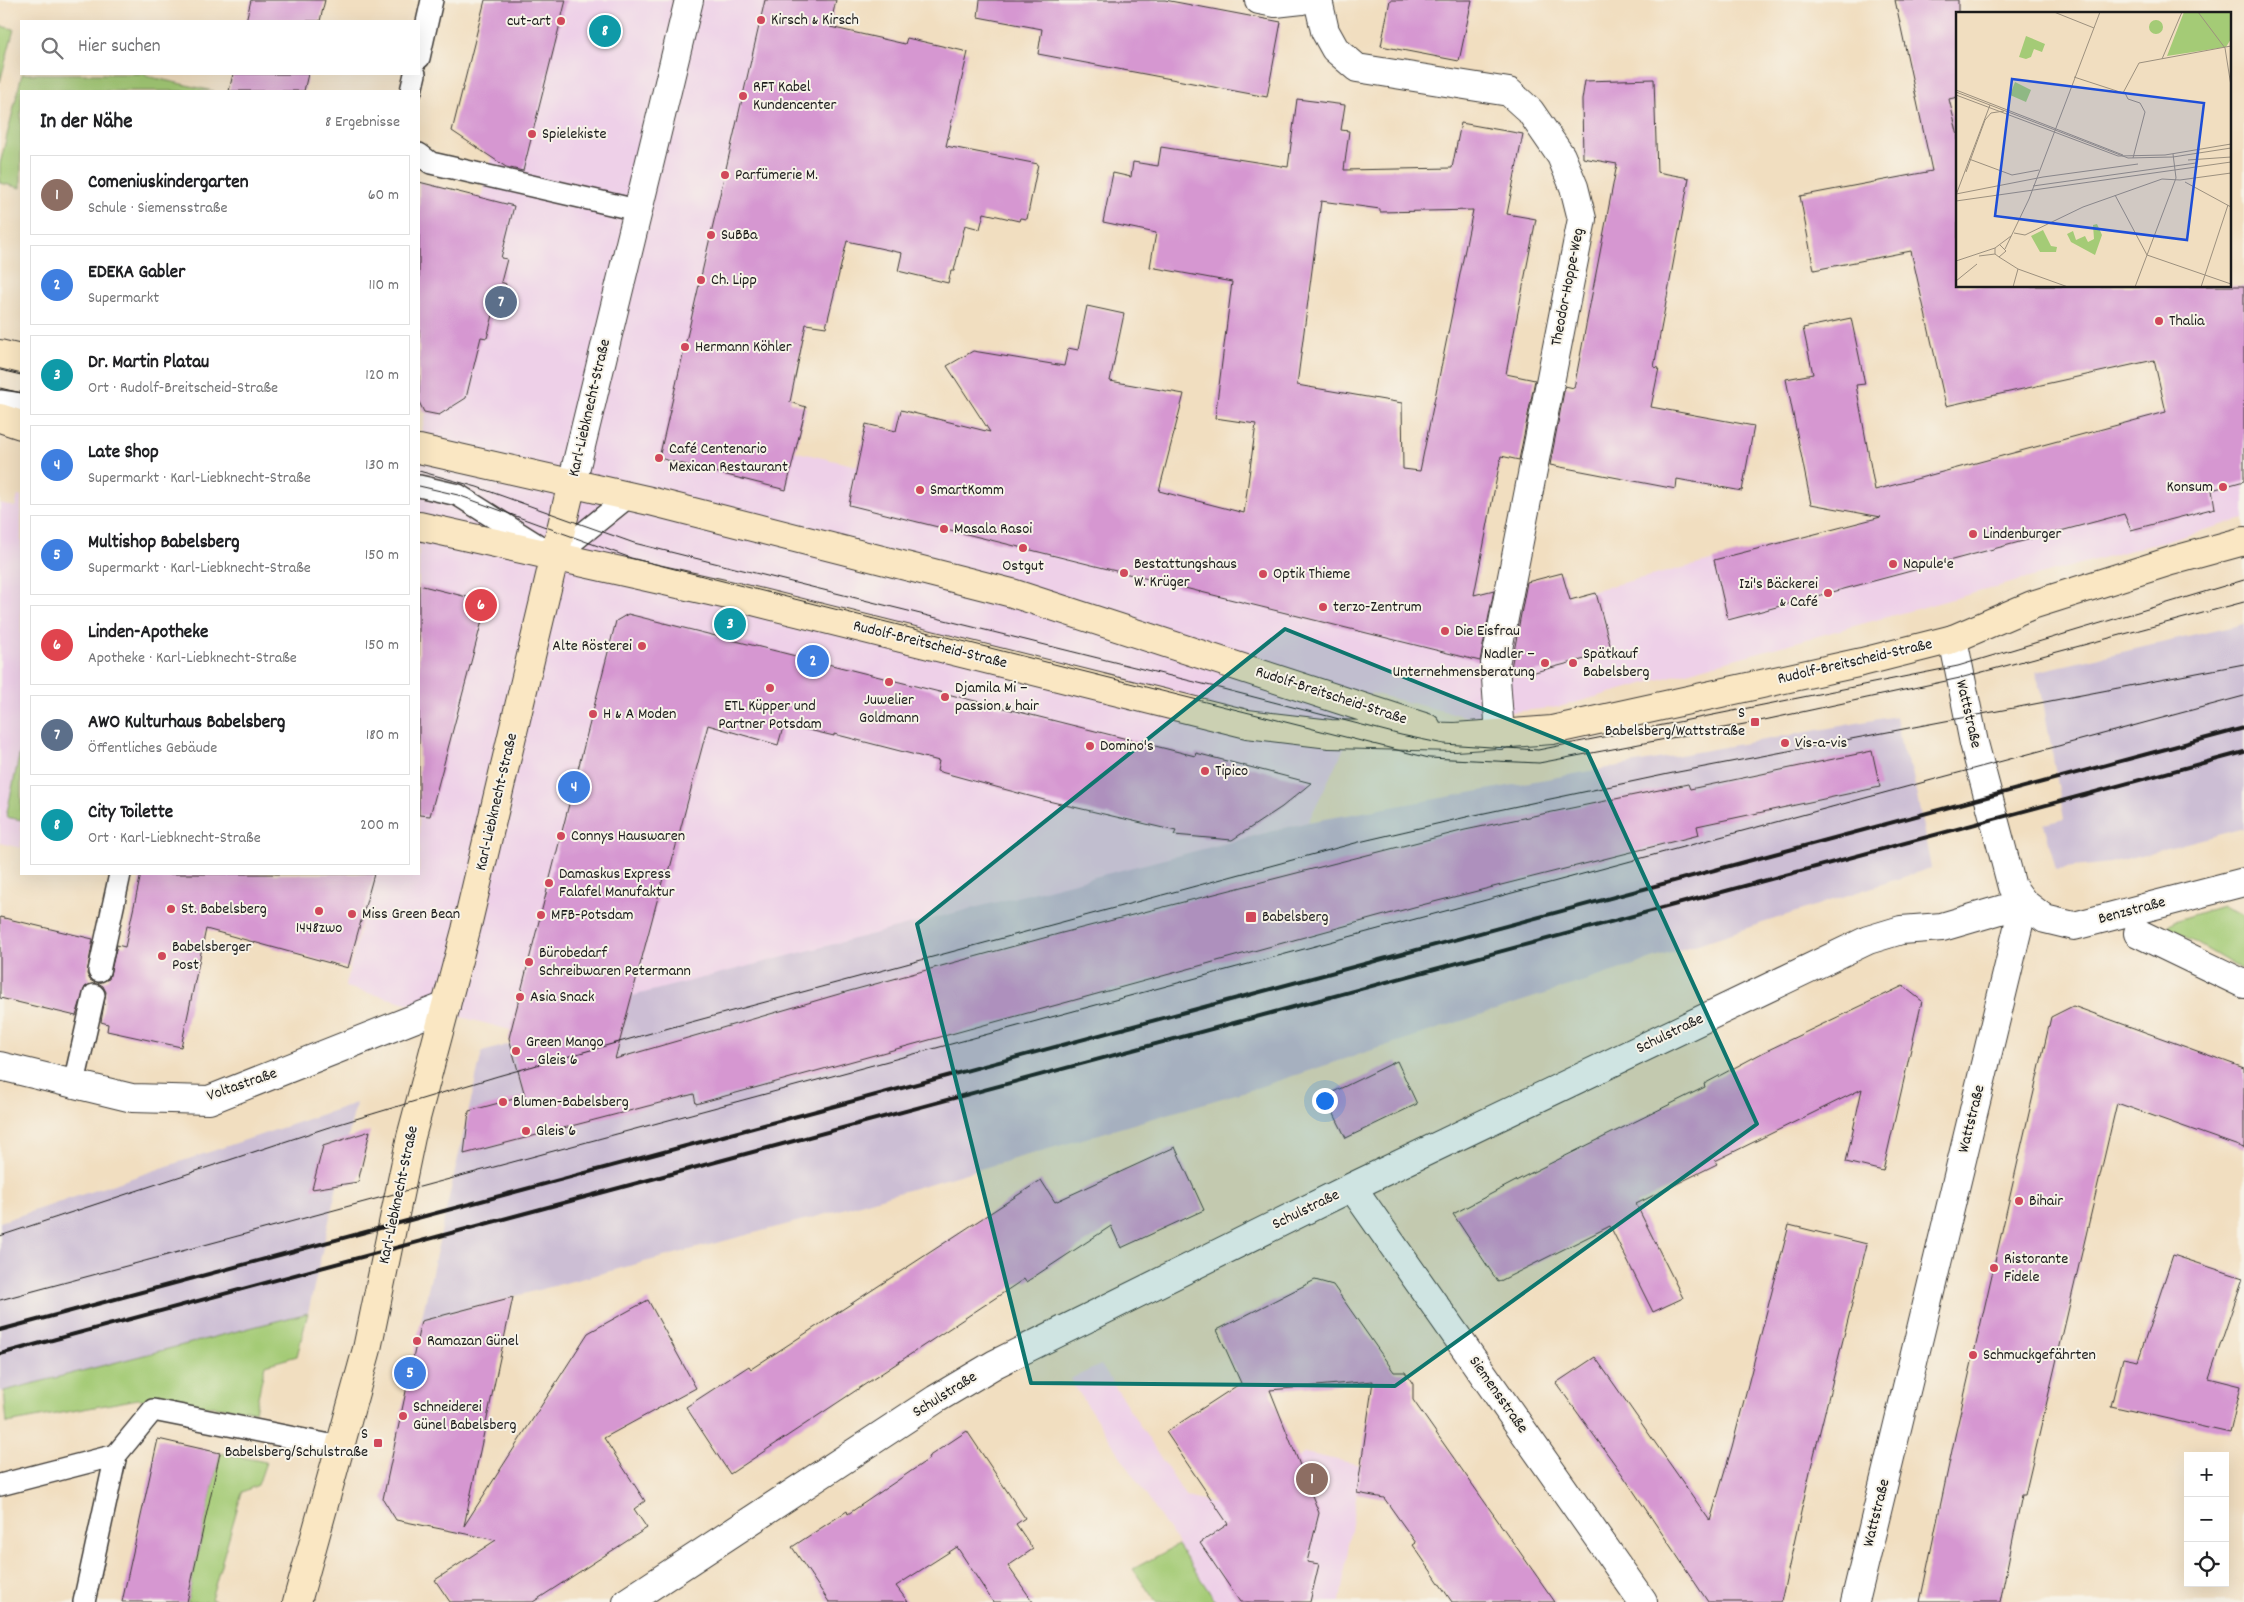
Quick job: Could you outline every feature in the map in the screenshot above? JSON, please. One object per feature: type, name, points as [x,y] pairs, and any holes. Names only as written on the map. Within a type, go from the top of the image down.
[{"type":"street","name":"Karl-Liebknecht-Straße","points":[[297,1602],[367,1349],[411,1137],[466,930],[637,210],[689,0]]},
{"type":"street","points":[[1258,0],[1275,3],[1302,0]]},
{"type":"street","name":"Theodor-Hoppe-Weg","points":[[1318,0],[1324,31],[1336,49],[1358,68],[1509,92],[1530,111],[1547,133],[1561,156],[1574,187],[1582,219],[1496,664],[1500,735]]},
{"type":"street","points":[[0,354],[20,359]]},
{"type":"street","points":[[0,418],[20,425]]},
{"type":"street","name":"Rudolf-Breitscheid-Straße","points":[[420,449],[628,496],[1012,593],[1455,737]]},
{"type":"street","name":"Rudolf-Breitscheid-Straße","points":[[420,526],[737,597],[1247,724],[1330,734],[1455,737],[1552,730],[1862,662],[1953,639],[2032,605],[2171,562],[2244,542]]},
{"type":"street","name":"Wattstraße","points":[[1855,1602],[2024,903],[2012,887],[1974,743],[1953,639]]},
{"type":"street","name":"Benzstraße","points":[[2024,903],[2045,919],[2074,926],[2244,882]]},
{"type":"street","name":"Schulstraße","points":[[627,1602],[936,1399],[996,1364],[1352,1187],[1868,940],[1900,930],[1942,927],[2024,903]]},
{"type":"street","points":[[2138,933],[2244,984]]},
{"type":"street","name":"Voltastraße","points":[[0,1066],[132,1098],[209,1100],[446,1006]]},
{"type":"street","name":"Siemensstraße","points":[[1352,1187],[1643,1602]]},
{"type":"lane","points":[[420,54],[432,0]]},
{"type":"lane","points":[[411,90],[415,75]]},
{"type":"lane","points":[[420,155],[431,163],[637,210]]},
{"type":"lane","points":[[0,401],[20,404]]},
{"type":"lane","name":"Rudolf-Breitscheid-Straße","points":[[420,486],[458,495],[555,556]]},
{"type":"lane","points":[[555,556],[628,496]]},
{"type":"lane","points":[[99,971],[120,875]]},
{"type":"lane","points":[[74,1083],[94,994]]},
{"type":"lane","points":[[84,1602],[116,1455],[153,1410],[340,1447]]},
{"type":"lane","points":[[0,1485],[116,1455]]},
{"type":"highlighted area","points":[[1285,629],[1587,751],[1757,1124],[1395,1386],[1031,1383],[917,924]]},
{"type":"shaded area","points":[[532,0],[809,0],[699,429],[1493,615],[2244,429],[2244,519],[1559,707],[1467,717],[1371,693],[1308,822],[511,1030],[345,987],[374,875],[420,875],[420,696],[439,622],[420,616],[420,438]]},
{"type":"shaded area","points":[[18,496],[20,497],[20,848],[0,843],[0,503],[15,507]]},
{"type":"shaded area","points":[[2244,624],[2244,828],[2110,863],[2056,869],[2044,824],[2064,819],[2041,690],[2035,672]]},
{"type":"shaded area","points":[[1896,716],[1902,750],[1912,771],[1931,868],[1253,1089],[819,1216],[421,1321],[482,1052],[514,1043],[632,996],[1308,822]]},
{"type":"shaded area","points":[[356,1103],[308,1313],[0,1392],[0,1222]]},
{"type":"shaded area","points":[[1101,1365],[1186,1497],[1224,1506],[1305,1453],[1361,1465],[1340,1602],[1216,1602],[1070,1379]]},
{"type":"green space","points":[[0,26],[14,29],[0,82]]},
{"type":"green space","points":[[22,75],[146,75],[209,90],[20,90],[20,188],[0,183],[0,164]]},
{"type":"green space","points":[[20,752],[20,820],[6,817]]},
{"type":"green space","points":[[2222,906],[2244,915],[2244,971],[2167,926],[2174,921]]},
{"type":"green space","points":[[308,1313],[297,1356],[265,1365],[255,1411],[138,1399],[7,1423],[4,1391]]},
{"type":"green space","points":[[220,1453],[266,1462],[258,1485],[242,1492],[211,1599],[220,1602],[187,1602]]},
{"type":"green space","points":[[1178,1545],[1216,1602],[1156,1602],[1133,1569]]},
{"type":"building","points":[[251,0],[325,0],[320,20],[246,20]]},
{"type":"building","points":[[485,0],[566,0],[523,171],[506,167],[452,131]]},
{"type":"building","points":[[765,0],[836,0],[830,27],[905,44],[907,38],[968,52],[946,146],[1038,164],[1027,219],[1020,218],[1019,221],[984,213],[980,229],[965,225],[954,271],[951,271],[948,283],[898,271],[902,253],[847,241],[826,327],[806,324],[790,402],[806,407],[786,490],[659,458]]},
{"type":"building","points":[[980,0],[1165,0],[1281,22],[1267,97],[1038,54],[1042,29],[978,17]]},
{"type":"building","points":[[1390,0],[1472,0],[1459,61],[1381,46]]},
{"type":"building","points":[[1895,0],[1958,0],[1958,12],[1956,12],[1956,97],[1949,99],[1956,128],[1956,288],[2232,288],[2232,286],[2244,286],[2244,481],[2212,490],[2215,508],[2131,530],[2124,514],[1728,620],[1714,560],[1881,517],[1811,504],[1786,379],[1813,374],[1803,328],[1851,318],[1865,384],[1856,385],[1875,490],[2166,412],[2154,360],[1946,406],[1911,251],[1814,270],[1800,196],[1932,171]]},
{"type":"building","points":[[233,75],[308,75],[304,90],[229,90]]},
{"type":"building","points":[[1654,79],[1657,172],[1689,178],[1654,367],[1659,368],[1651,407],[1754,426],[1742,491],[1677,479],[1676,489],[1550,465],[1565,386],[1574,388],[1617,164],[1583,158],[1582,100],[1585,81]]},
{"type":"building","points":[[1297,99],[1345,105],[1341,130],[1349,131],[1344,170],[1452,168],[1461,123],[1523,134],[1507,214],[1536,219],[1506,374],[1535,380],[1519,460],[1501,456],[1474,595],[1494,590],[1480,661],[849,505],[866,424],[896,431],[901,410],[990,432],[947,366],[973,351],[1064,366],[1068,348],[1078,350],[1087,306],[1124,314],[1110,381],[1184,394],[1159,491],[1244,513],[1256,424],[1215,418],[1232,282],[1150,267],[1156,233],[1103,222],[1113,173],[1131,177],[1133,162],[1158,166],[1161,147],[1288,167]],"holes":[[[1321,201],[1380,209],[1380,212],[1473,210],[1420,471],[1403,469],[1402,403],[1297,385]]]},
{"type":"building","points":[[420,182],[514,206],[501,258],[507,259],[501,282],[506,284],[498,316],[493,315],[487,338],[481,337],[466,398],[439,415],[424,412],[420,404]]},
{"type":"building","points":[[1562,573],[1570,600],[1596,593],[1612,652],[1531,673],[1511,668],[1527,582]]},
{"type":"building","points":[[420,585],[487,602],[430,816],[420,815]]},
{"type":"building","points":[[628,614],[1195,756],[1196,753],[1311,783],[1282,807],[1232,840],[1174,835],[1176,831],[1044,800],[937,771],[939,761],[834,734],[834,736],[784,724],[778,745],[708,725],[669,872],[665,871],[615,1059],[846,992],[1062,933],[1465,830],[1688,784],[1690,789],[1872,751],[1880,787],[1697,826],[1699,835],[1414,907],[696,1104],[694,1094],[464,1154],[469,1111],[525,1096],[509,1038],[616,621]]},
{"type":"building","name":"Babelsberger Post","points":[[141,875],[374,875],[348,968],[206,929],[181,1047],[107,1031],[108,1024],[101,1022],[106,992],[103,986],[98,983],[109,979],[117,945],[125,947]]},
{"type":"building","points":[[0,917],[93,939],[87,974],[90,980],[95,983],[85,987],[76,1016],[0,998]]},
{"type":"building","points":[[1903,986],[1922,1001],[1883,1171],[1846,1162],[1862,1089],[1715,1161],[1717,1164],[1636,1204],[1683,1298],[1653,1312],[1610,1226],[1498,1282],[1453,1214],[1531,1173],[1705,1087],[1704,1084],[1764,1052]]},
{"type":"building","points":[[2073,1006],[2244,1068],[2244,1148],[2117,1103],[2025,1495],[2022,1495],[2000,1602],[1920,1602],[1955,1436],[2051,1017]]},
{"type":"building","points":[[1397,1061],[1417,1104],[1346,1138],[1325,1096]]},
{"type":"building","points":[[370,1131],[358,1182],[312,1189],[323,1146]]},
{"type":"building","points":[[1175,1147],[1204,1210],[1121,1248],[1111,1226],[1026,1282],[1024,1279],[730,1474],[686,1407],[749,1366],[751,1369],[1041,1180],[1055,1202]]},
{"type":"building","points":[[1789,1225],[1867,1244],[1811,1467],[1781,1602],[1708,1602],[1622,1474],[1556,1383],[1595,1357],[1710,1521],[1732,1447]]},
{"type":"building","points":[[2173,1255],[2243,1278],[2209,1378],[2241,1386],[2230,1433],[2111,1406],[2123,1358],[2138,1361]]},
{"type":"building","points":[[1315,1280],[1333,1285],[1394,1372],[1405,1372],[1413,1384],[1413,1400],[1555,1602],[1452,1602],[1413,1545],[1416,1543],[1384,1498],[1357,1493],[1373,1381],[1270,1390],[1319,1513],[1307,1562],[1319,1564],[1310,1602],[1240,1602],[1200,1543],[1228,1524],[1166,1432],[1241,1383],[1217,1330]]},
{"type":"building","points":[[513,1297],[464,1526],[588,1333],[648,1300],[696,1388],[604,1438],[645,1501],[634,1509],[647,1528],[533,1602],[450,1602],[435,1580],[496,1540],[396,1520],[383,1499],[421,1321]]},
{"type":"building","points":[[967,1431],[1025,1518],[1016,1524],[1033,1549],[1008,1566],[1033,1602],[993,1602],[957,1547],[896,1586],[908,1602],[829,1602],[792,1547],[847,1511],[848,1514]]},
{"type":"building","points":[[158,1439],[220,1453],[187,1602],[122,1602]]},
{"type":"tram line","points":[[0,370],[20,375]]},
{"type":"tram line","points":[[0,388],[20,393]]},
{"type":"tram line","points":[[420,471],[477,487],[634,543],[1401,735],[1444,744],[1538,750],[1958,666],[2244,580]]},
{"type":"tram line","points":[[420,486],[458,495],[631,558],[1429,758],[1539,763],[1755,722],[1960,678],[2244,602]]},
{"type":"tram line","points":[[0,1236],[326,1128],[498,1076],[1359,842],[1673,773],[2244,664]]},
{"type":"tram line","points":[[0,1300],[2244,696]]},
{"type":"railway","points":[[0,1330],[2244,728]]},
{"type":"railway","points":[[0,1354],[2244,752]]},
{"type":"place","name":"Kirsch & Kirsch","points":[[761,20]]},
{"type":"place","name":"cut-art","points":[[561,21]]},
{"type":"place","name":"City Toilette","points":[[605,31]]},
{"type":"place","name":"RFT Kabel Kundencenter","points":[[743,96]]},
{"type":"place","name":"Spielekiste","points":[[532,134]]},
{"type":"place","name":"Parfümerie M.","points":[[725,175]]},
{"type":"place","name":"SuBBa","points":[[711,235]]},
{"type":"place","name":"Ch. Lipp","points":[[701,280]]},
{"type":"place","name":"AWO Kulturhaus Babelsberg","points":[[501,302]]},
{"type":"place","name":"Thalia","points":[[2159,321]]},
{"type":"place","name":"Hermann Köhler","points":[[685,347]]},
{"type":"place","name":"Café Centenario Mexican Restaurant","points":[[659,458]]},
{"type":"place","name":"Konsum","points":[[2223,487]]},
{"type":"place","name":"SmartKomm","points":[[920,490]]},
{"type":"place","name":"Masala Rasoi","points":[[944,529]]},
{"type":"place","name":"Lindenburger","points":[[1973,534]]},
{"type":"place","name":"Ostgut","points":[[1023,548]]},
{"type":"place","name":"Napule'e","points":[[1893,564]]},
{"type":"place","name":"Bestattungshaus W. Krüger","points":[[1124,573]]},
{"type":"place","name":"Optik Thieme","points":[[1263,574]]},
{"type":"place","name":"Izi's Bäckerei & Café","points":[[1828,593]]},
{"type":"place","name":"Linden-Apotheke","points":[[481,605]]},
{"type":"place","name":"terzo-Zentrum","points":[[1323,607]]},
{"type":"place","name":"Dr. Martin Platau","points":[[730,624]]},
{"type":"place","name":"Die Eisfrau","points":[[1445,631]]},
{"type":"place","name":"Alte Rösterei","points":[[642,646]]},
{"type":"place","name":"EDEKA Gabler","points":[[813,661]]},
{"type":"place","name":"Nadler – Unternehmensberatung","points":[[1545,663]]},
{"type":"place","name":"Spätkauf Babelsberg","points":[[1573,663]]},
{"type":"place","name":"Juwelier Goldmann","points":[[889,682]]},
{"type":"place","name":"ETL Küpper und Partner Potsdam","points":[[770,688]]},
{"type":"place","name":"Djamila Mi – passion & hair","points":[[945,697]]},
{"type":"place","name":"H & A Moden","points":[[593,714]]},
{"type":"place","name":"S Babelsberg/Wattstraße","points":[[1755,722]]},
{"type":"place","name":"Vis-a-vis","points":[[1785,743]]},
{"type":"place","name":"Domino's","points":[[1090,746]]},
{"type":"place","name":"Tipico","points":[[1205,771]]},
{"type":"place","name":"Late Shop","points":[[574,787]]},
{"type":"place","name":"Connys Hauswaren","points":[[561,836]]},
{"type":"place","name":"Damaskus Express Falafel Manufaktur","points":[[549,883]]},
{"type":"place","name":"St. Babelsberg","points":[[171,909]]},
{"type":"place","name":"1448zwo","points":[[319,911]]},
{"type":"place","name":"Miss Green Bean","points":[[352,914]]},
{"type":"place","name":"MFB-Potsdam","points":[[541,915]]},
{"type":"place","name":"Babelsberg","points":[[1251,917]]},
{"type":"place","name":"Babelsberger Post","points":[[162,956]]},
{"type":"place","name":"Bürobedarf Schreibwaren Petermann","points":[[529,962]]},
{"type":"place","name":"Asia Snack","points":[[520,997]]},
{"type":"place","name":"Green Mango – Gleis 6","points":[[516,1051]]},
{"type":"place","name":"Blumen-Babelsberg","points":[[503,1102]]},
{"type":"place","name":"Gleis 6","points":[[526,1131]]},
{"type":"place","name":"Bihair","points":[[2019,1201]]},
{"type":"place","name":"Ristorante Fidele","points":[[1994,1268]]},
{"type":"place","name":"Ramazan Günel","points":[[417,1341]]},
{"type":"place","name":"Schmuckgefährten","points":[[1973,1355]]},
{"type":"place","name":"Multishop Babelsberg","points":[[410,1373]]},
{"type":"place","name":"Schneiderei Günel Babelsberg","points":[[403,1416]]},
{"type":"place","name":"S Babelsberg/Schulstraße","points":[[378,1443]]},
{"type":"place","name":"Comeniuskindergarten","points":[[1312,1479]]}]
